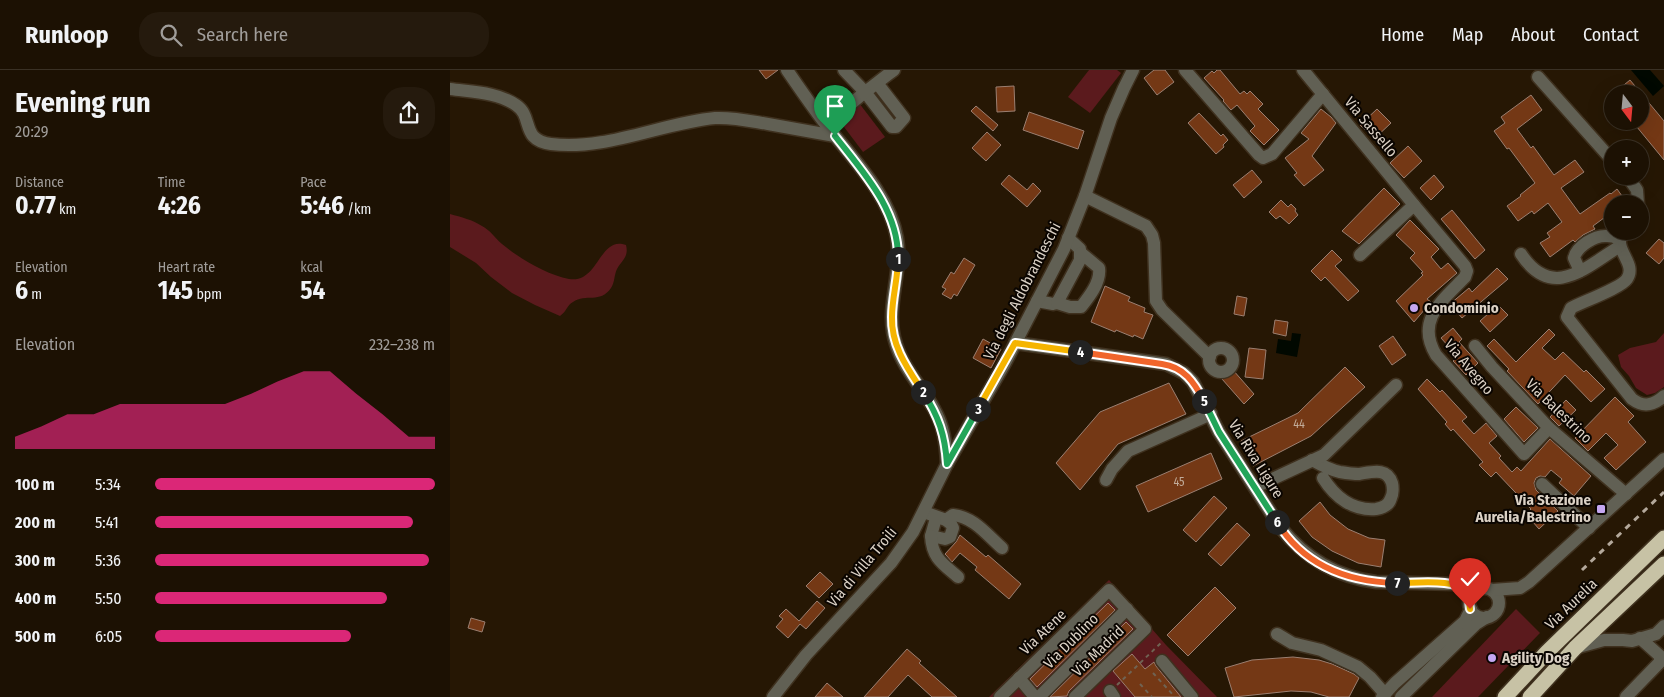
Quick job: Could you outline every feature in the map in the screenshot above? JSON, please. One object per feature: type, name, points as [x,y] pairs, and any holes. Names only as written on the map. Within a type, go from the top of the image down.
[{"type":"highway","name":"Via Aurelia","points":[[1505,697],[1547,652],[1664,538]]},
{"type":"highway","points":[[1530,697],[1575,648],[1664,564]]},
{"type":"street","points":[[787,70],[826,125],[872,184],[893,224],[897,236],[898,256],[892,319],[894,339],[904,362],[939,419],[945,439],[947,464]]},
{"type":"street","points":[[844,70],[865,92],[892,127],[896,127],[904,118],[877,83]]},
{"type":"street","points":[[826,125],[894,70]]},
{"type":"street","name":"Via degli Aldobrandeschi","points":[[947,464],[1015,343],[1068,238],[1085,196],[1111,118],[1133,70]]},
{"type":"street","points":[[1185,70],[1259,156],[1264,158],[1272,154],[1323,94]]},
{"type":"street","name":"Via Sassello","points":[[1303,70],[1414,204]]},
{"type":"street","points":[[1538,76],[1604,151]]},
{"type":"street","points":[[450,88],[494,95],[516,105],[521,109],[532,135],[539,142],[548,144],[602,141],[717,118],[745,120],[835,136]]},
{"type":"street","points":[[1085,196],[1146,226],[1152,235],[1154,243],[1156,300],[1162,310],[1210,357]]},
{"type":"street","points":[[1360,255],[1414,204]]},
{"type":"street","name":"Via Avegno","points":[[1414,204],[1466,267],[1467,271],[1465,277],[1436,308],[1431,318],[1428,327],[1429,336],[1436,355],[1524,454],[1549,428]]},
{"type":"street","points":[[1580,271],[1574,258],[1576,252],[1591,240],[1604,236]]},
{"type":"street","points":[[1037,301],[1080,307],[1094,287],[1100,273],[1099,268],[1081,253],[1080,249],[1068,238]]},
{"type":"street","points":[[1521,254],[1532,268],[1546,277],[1562,278],[1574,275],[1620,240]]},
{"type":"street","points":[[1621,240],[1629,269],[1628,278],[1620,285],[1570,308],[1567,317],[1635,401],[1643,404],[1652,404],[1664,396]]},
{"type":"street","points":[[1057,303],[1080,260],[1081,253]]},
{"type":"street","name":"Via Riva Ligure","points":[[1015,343],[1162,364],[1184,373],[1193,382],[1219,432],[1280,527],[1289,539],[1308,556],[1328,569],[1352,578],[1376,582],[1454,584],[1472,593]]},
{"type":"street","name":"Via Balestrino","points":[[1475,346],[1549,428],[1626,494]]},
{"type":"street","points":[[1255,487],[1324,455],[1396,385]]},
{"type":"street","points":[[1106,480],[1112,469],[1128,452],[1211,414]]},
{"type":"street","points":[[1401,697],[1476,624],[1492,615],[1498,607],[1533,579],[1664,459]]},
{"type":"street","points":[[1312,460],[1340,472],[1357,474],[1376,471],[1383,472],[1390,479],[1393,486],[1392,498],[1387,505],[1380,508],[1360,508],[1348,504],[1330,489],[1323,478]]},
{"type":"street","name":"Via di Villa Troili","points":[[772,697],[806,655],[891,563],[913,532],[947,464]]},
{"type":"street","points":[[1542,484],[1589,528]]},
{"type":"street","points":[[924,512],[951,524],[953,528],[950,537],[945,540],[931,536]]},
{"type":"street","points":[[958,577],[940,562],[934,553],[931,536],[941,519],[953,515],[963,516],[972,520],[1002,548]]},
{"type":"street","points":[[1276,634],[1295,643],[1321,650],[1358,667],[1370,676],[1383,695],[1465,621],[1470,609],[1469,601],[1472,593],[1481,588],[1492,590],[1520,588]]},
{"type":"street","name":"Via Atene","points":[[1000,697],[1109,590],[1127,609]]},
{"type":"street","points":[[1492,590],[1498,597],[1498,607]]},
{"type":"street","name":"Via Madrid","points":[[1075,697],[1145,629],[1127,609]]},
{"type":"street","name":"Via Dublino","points":[[1037,697],[1127,609]]},
{"type":"street","points":[[1470,609],[1476,615],[1486,617]]},
{"type":"street","points":[[1575,648],[1604,640],[1632,641],[1661,634]]},
{"type":"street","points":[[1626,697],[1660,662],[1660,656],[1657,652],[1640,638]]},
{"type":"street","points":[[1162,661],[1192,697]]},
{"type":"street","points":[[1019,678],[1037,697]]},
{"type":"path","points":[[1112,694],[1161,644]]},
{"type":"path","points":[[1154,673],[1175,697]]},
{"type":"path","points":[[1140,684],[1152,697]]},
{"type":"shaded area","points":[[1089,70],[1117,70],[1121,73],[1090,113],[1068,97]]},
{"type":"shaded area","points":[[1631,70],[1650,70],[1664,86],[1653,96],[1649,91],[1649,85],[1644,85]]},
{"type":"shaded area","points":[[859,103],[885,137],[863,152],[838,119]]},
{"type":"shaded area","points":[[450,214],[478,224],[525,260],[552,274],[569,279],[579,279],[587,274],[610,247],[617,244],[626,245],[627,253],[617,269],[612,286],[607,293],[598,297],[578,299],[571,303],[560,316],[512,293],[476,263],[450,247]]},
{"type":"shaded area","points":[[1292,333],[1301,334],[1297,357],[1276,353],[1278,339],[1291,341]]},
{"type":"shaded area","points":[[1664,333],[1664,387],[1655,393],[1647,395],[1636,388],[1621,367],[1618,355],[1630,348],[1656,342]]},
{"type":"shaded area","points":[[1109,580],[1166,645],[1217,697],[989,697]]},
{"type":"shaded area","name":"Agility Dog","points":[[1516,609],[1540,633],[1478,697],[1432,697]]},
{"type":"building","points":[[759,70],[778,70],[766,79]]},
{"type":"building","points":[[1154,70],[1165,70],[1174,82],[1157,95],[1144,78]]},
{"type":"building","points":[[1220,70],[1240,94],[1244,91],[1247,94],[1250,91],[1263,104],[1258,109],[1279,130],[1264,145],[1250,131],[1255,126],[1237,105],[1231,110],[1204,78],[1212,71],[1214,73]]},
{"type":"building","points":[[1630,80],[1634,85],[1624,85]]},
{"type":"building","points":[[1014,86],[1015,111],[997,112],[996,87]]},
{"type":"building","points":[[1531,95],[1542,110],[1517,129],[1531,148],[1533,146],[1554,175],[1575,160],[1584,172],[1561,188],[1580,214],[1604,197],[1604,218],[1593,226],[1595,229],[1583,235],[1575,242],[1573,240],[1550,257],[1540,243],[1550,237],[1547,233],[1562,222],[1548,203],[1534,214],[1532,211],[1518,221],[1507,206],[1535,183],[1494,131],[1505,123],[1501,117]]},
{"type":"building","points":[[1649,103],[1664,121],[1664,160],[1639,130],[1649,130]]},
{"type":"building","points":[[976,106],[998,125],[993,131],[971,111]]},
{"type":"building","points":[[1321,109],[1336,123],[1312,156],[1324,170],[1304,186],[1294,175],[1297,173],[1285,158],[1309,139],[1301,133]]},
{"type":"building","points":[[1377,109],[1391,123],[1374,139],[1360,125]]},
{"type":"building","points":[[1029,112],[1084,131],[1078,149],[1023,130]]},
{"type":"building","points":[[1199,113],[1221,136],[1223,134],[1228,140],[1223,145],[1224,147],[1216,154],[1188,123]]},
{"type":"building","points":[[987,132],[1001,145],[986,161],[972,148]]},
{"type":"building","points":[[1408,146],[1422,161],[1404,178],[1390,163]]},
{"type":"building","points":[[1252,170],[1262,182],[1244,198],[1233,185]]},
{"type":"building","points":[[1009,175],[1027,190],[1033,183],[1041,191],[1027,207],[1001,184]]},
{"type":"building","points":[[1434,175],[1444,187],[1431,200],[1420,188]]},
{"type":"building","points":[[1384,188],[1400,204],[1359,244],[1342,231]]},
{"type":"building","points":[[1617,189],[1621,195],[1607,195],[1611,194]]},
{"type":"building","points":[[1281,200],[1288,207],[1291,204],[1296,209],[1295,211],[1298,215],[1289,224],[1280,216],[1276,219],[1269,212]]},
{"type":"building","points":[[1452,210],[1485,250],[1475,259],[1441,219]]},
{"type":"building","points":[[1410,220],[1439,249],[1431,257],[1441,269],[1448,263],[1457,273],[1427,299],[1431,302],[1414,322],[1396,301],[1423,275],[1421,273],[1423,272],[1410,258],[1415,253],[1396,235]]},
{"type":"building","points":[[1659,239],[1664,243],[1664,258],[1659,264],[1646,253]]},
{"type":"building","points":[[1332,250],[1342,260],[1335,266],[1359,291],[1348,301],[1325,277],[1321,281],[1311,271]]},
{"type":"building","points":[[964,258],[975,265],[957,296],[954,294],[951,299],[942,294],[946,289],[942,287],[951,272],[954,274]]},
{"type":"building","points":[[1497,268],[1508,279],[1462,318],[1450,304],[1469,288],[1472,292]]},
{"type":"building","points":[[1105,286],[1130,297],[1128,301],[1145,308],[1144,312],[1153,315],[1143,339],[1116,330],[1115,332],[1091,322]]},
{"type":"building","points":[[1237,296],[1247,298],[1244,316],[1234,314]]},
{"type":"building","points":[[1498,305],[1508,315],[1490,332],[1480,321]]},
{"type":"building","points":[[1275,320],[1288,322],[1286,336],[1273,333]]},
{"type":"building","points":[[1453,328],[1462,339],[1459,342],[1478,363],[1466,375],[1453,361],[1458,357],[1441,338]]},
{"type":"building","points":[[1549,329],[1555,335],[1542,348],[1555,360],[1563,352],[1584,372],[1586,370],[1605,389],[1591,402],[1565,375],[1538,404],[1487,346],[1494,339],[1516,362]]},
{"type":"building","points":[[1393,336],[1406,355],[1392,365],[1379,346]]},
{"type":"building","points":[[983,339],[1001,349],[991,368],[973,358]]},
{"type":"building","points":[[1249,348],[1266,350],[1263,379],[1245,377]]},
{"type":"building","points":[[1345,367],[1365,387],[1311,436],[1253,466],[1241,441],[1298,413]]},
{"type":"building","points":[[1233,370],[1254,394],[1244,404],[1222,379]]},
{"type":"building","points":[[1427,379],[1440,392],[1442,390],[1467,417],[1462,421],[1474,434],[1486,423],[1497,436],[1489,443],[1512,472],[1517,467],[1521,471],[1550,439],[1591,476],[1574,496],[1559,483],[1562,479],[1551,470],[1545,477],[1540,476],[1536,478],[1534,483],[1536,490],[1558,511],[1539,529],[1526,514],[1531,509],[1496,472],[1491,477],[1479,465],[1483,462],[1453,429],[1451,431],[1445,424],[1447,422],[1418,389]]},
{"type":"building","points":[[1169,383],[1186,414],[1118,444],[1080,490],[1056,463],[1100,412]]},
{"type":"building","points":[[1615,397],[1634,416],[1628,422],[1646,442],[1616,470],[1604,458],[1618,445],[1606,433],[1588,451],[1575,438]]},
{"type":"building","points":[[1566,400],[1576,410],[1559,426],[1550,417]]},
{"type":"building","points":[[1516,407],[1538,428],[1524,442],[1504,419]]},
{"type":"building","points":[[1211,453],[1222,479],[1148,512],[1136,486]]},
{"type":"building","points":[[1214,496],[1227,508],[1196,542],[1183,530]]},
{"type":"building","points":[[1320,502],[1330,515],[1348,529],[1369,538],[1385,540],[1381,567],[1358,563],[1332,551],[1312,537],[1299,521]]},
{"type":"building","points":[[1237,523],[1250,535],[1221,566],[1208,554]]},
{"type":"building","points":[[960,535],[986,557],[988,555],[1021,584],[1009,599],[975,570],[977,567],[960,553],[952,562],[945,554]]},
{"type":"building","points":[[820,572],[833,584],[819,598],[806,586]]},
{"type":"building","points":[[1215,587],[1236,608],[1188,656],[1167,635]]},
{"type":"building","points":[[817,601],[825,608],[806,629],[800,624],[788,638],[776,627],[783,619],[779,616],[786,609],[799,621]]},
{"type":"building","points":[[1108,603],[1115,610],[1037,687],[1030,679]]},
{"type":"building","points":[[471,618],[485,622],[482,632],[468,628]]},
{"type":"building","points":[[1126,622],[1133,629],[1069,691],[1067,696],[1050,697]]},
{"type":"building","points":[[907,649],[921,661],[919,663],[957,697],[932,697],[908,675],[888,697],[864,697]]},
{"type":"building","points":[[1132,654],[1145,669],[1154,662],[1181,697],[1135,697],[1113,671]]},
{"type":"building","points":[[1293,657],[1319,660],[1332,664],[1359,678],[1349,697],[1329,697],[1311,692],[1291,691],[1234,697],[1225,668],[1252,660]]},
{"type":"building","points":[[827,683],[843,697],[815,697]]},
{"type":"railway","points":[[1582,570],[1664,492]]},
{"type":"place","name":"Condominio","points":[[1414,308]]},
{"type":"place","name":"Via Stazione Aurelia/Balestrino","points":[[1601,509]]},
{"type":"place","name":"Agility Dog","points":[[1492,658]]},
{"type":"route","points":[[835,136],[872,184],[893,224],[898,245],[898,267],[892,319],[894,339],[904,362],[939,419],[945,439],[947,464],[1015,343],[1166,364],[1184,373],[1193,382],[1219,432],[1280,527],[1299,549],[1328,569],[1352,578],[1376,582],[1439,583],[1459,586],[1472,593],[1469,601],[1470,609]]}]
